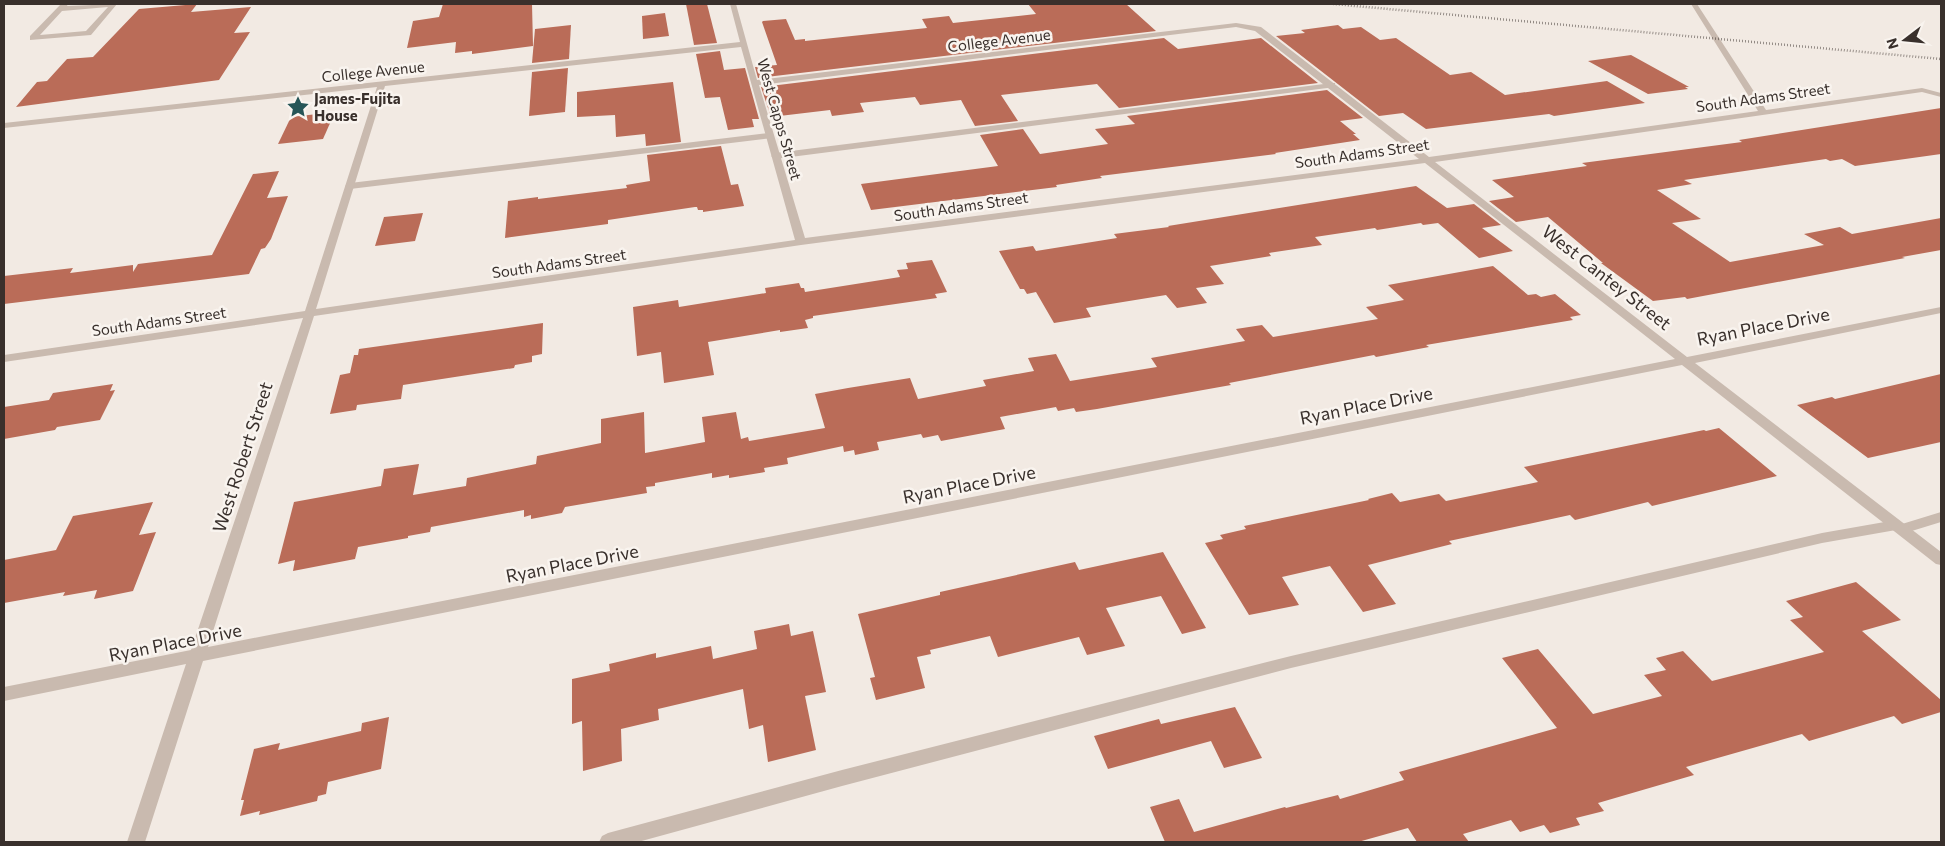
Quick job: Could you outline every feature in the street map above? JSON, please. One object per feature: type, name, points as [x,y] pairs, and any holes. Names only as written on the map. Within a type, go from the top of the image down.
[{"type":"street","points":[[114,4],[88,33],[33,38],[63,6],[114,4]]},
{"type":"street","name":"West Capps Street","points":[[733,4],[769,136],[801,242]]},
{"type":"street","points":[[1694,4],[1763,112]]},
{"type":"street","name":"College Avenue","points":[[754,83],[1217,28],[1249,26]]},
{"type":"street","name":"West Cantey Street","points":[[1249,26],[1271,37],[1941,560]]},
{"type":"street","name":"College Avenue","points":[[4,125],[745,44]]},
{"type":"street","name":"West Robert Street","points":[[136,842],[309,315],[382,84]]},
{"type":"street","points":[[775,156],[1332,85]]},
{"type":"street","name":"South Adams Street","points":[[4,358],[801,242],[1428,160],[1922,90],[1941,95]]},
{"type":"street","points":[[350,186],[769,136]]},
{"type":"street","name":"Ryan Place Drive","points":[[4,694],[1941,310]]},
{"type":"street","points":[[608,842],[842,778],[1291,662],[1822,538],[1899,527],[1941,517]]},
{"type":"building","points":[[197,4],[191,12],[251,7],[234,33],[250,32],[219,80],[16,107],[37,82],[47,81],[67,59],[93,57],[139,9]]},
{"type":"building","points":[[443,4],[532,4],[533,46],[472,54],[472,51],[455,53],[456,42],[407,48],[413,21],[439,17]]},
{"type":"building","points":[[686,4],[707,4],[717,43],[694,45]]},
{"type":"building","points":[[1028,4],[1126,4],[1156,31],[758,78],[755,67],[777,65],[763,21],[786,19],[795,40],[805,39],[805,41],[927,28],[922,19],[949,16],[953,23],[1036,14]]},
{"type":"building","points":[[665,13],[669,36],[643,39],[642,16]]},
{"type":"building","points":[[571,25],[569,59],[532,63],[535,29]]},
{"type":"building","points":[[1338,25],[1343,29],[1361,27],[1380,40],[1396,38],[1450,75],[1471,72],[1505,95],[1607,81],[1645,103],[1554,116],[1549,114],[1426,129],[1403,113],[1379,116],[1276,36],[1305,33],[1301,30]]},
{"type":"building","points":[[1164,38],[1178,49],[1261,38],[1318,83],[1119,108],[1097,84],[1001,95],[1018,121],[975,126],[961,100],[920,105],[915,97],[860,103],[864,112],[832,116],[830,110],[771,117],[761,87]]},
{"type":"building","points":[[720,51],[724,70],[745,68],[759,119],[752,119],[754,127],[728,130],[720,97],[705,98],[696,54]]},
{"type":"building","points":[[1631,55],[1689,87],[1685,87],[1688,89],[1648,94],[1588,61]]},
{"type":"building","points":[[568,68],[565,112],[529,116],[532,72]]},
{"type":"building","points":[[673,82],[681,142],[646,146],[645,134],[616,137],[615,115],[577,117],[577,92]]},
{"type":"building","points":[[1327,90],[1363,118],[1340,121],[1356,134],[1353,134],[1360,140],[1276,154],[1100,176],[1102,178],[1056,185],[1057,187],[871,210],[861,184],[998,166],[980,135],[1023,129],[1040,154],[1108,144],[1095,129],[1135,124],[1127,116]]},
{"type":"building","points":[[1941,108],[1941,154],[1855,166],[1842,159],[1830,161],[1826,159],[1684,180],[1692,184],[1657,190],[1701,219],[1672,223],[1730,262],[1824,245],[1804,234],[1840,227],[1852,234],[1941,218],[1941,250],[1902,257],[1905,258],[1687,299],[1685,297],[1653,301],[1601,263],[1603,263],[1548,217],[1516,222],[1489,201],[1514,197],[1492,180],[1587,166],[1582,163],[1742,142],[1739,140]]},
{"type":"building","points":[[335,112],[323,139],[278,144],[291,117]]},
{"type":"building","points":[[721,146],[731,185],[738,184],[744,206],[703,212],[703,210],[698,210],[695,207],[608,220],[608,224],[505,238],[508,201],[627,188],[626,185],[650,181],[647,155]]},
{"type":"building","points":[[279,171],[267,198],[288,196],[271,239],[265,248],[261,249],[249,274],[4,304],[4,276],[73,268],[70,273],[133,265],[133,272],[138,264],[212,255],[253,174]]},
{"type":"building","points":[[1416,186],[1447,208],[1474,204],[1501,225],[1482,228],[1513,251],[1479,258],[1438,223],[1423,225],[1421,223],[1377,230],[1375,228],[1315,237],[1322,245],[1269,253],[1271,256],[1210,266],[1224,284],[1196,288],[1207,303],[1177,308],[1166,295],[1086,308],[1091,317],[1054,323],[1036,292],[1027,294],[1024,289],[1020,289],[999,251],[1033,246],[1036,251],[1117,238],[1114,234],[1169,227]]},
{"type":"building","points":[[423,213],[415,241],[375,246],[384,217]]},
{"type":"building","points":[[932,260],[947,292],[935,294],[937,298],[813,316],[813,318],[805,320],[808,328],[780,332],[780,330],[708,342],[714,375],[664,383],[661,352],[637,356],[633,307],[678,300],[679,307],[766,293],[765,288],[799,283],[805,292],[900,277],[897,270],[908,269],[906,263]]},
{"type":"building","points":[[1493,266],[1528,295],[1536,294],[1541,297],[1555,294],[1581,315],[1570,317],[1573,320],[1426,345],[1429,347],[1376,357],[1374,355],[1229,383],[1231,385],[1097,409],[1076,412],[1074,408],[1058,411],[1056,407],[1000,417],[1005,429],[941,441],[938,435],[923,438],[921,434],[877,442],[879,450],[855,455],[854,450],[844,452],[843,446],[787,458],[788,464],[764,468],[765,472],[729,478],[729,475],[712,478],[712,473],[655,483],[655,486],[646,487],[647,493],[565,507],[562,513],[531,519],[531,515],[524,517],[524,510],[431,527],[430,532],[358,547],[355,559],[293,571],[295,560],[278,564],[294,502],[381,486],[384,469],[419,464],[413,495],[466,486],[467,478],[536,464],[537,456],[601,443],[601,419],[644,412],[645,453],[705,442],[702,417],[736,412],[741,439],[748,437],[749,441],[825,428],[815,394],[910,378],[918,399],[986,386],[983,380],[1034,371],[1028,358],[1056,354],[1070,381],[1157,367],[1151,358],[1245,341],[1236,329],[1262,325],[1273,337],[1378,319],[1366,307],[1404,300],[1388,285]]},
{"type":"building","points":[[543,323],[542,354],[532,356],[532,362],[515,365],[514,368],[403,385],[401,399],[357,405],[356,410],[330,414],[340,375],[350,373],[354,355],[358,355],[359,349]]},
{"type":"building","points":[[1941,374],[1941,442],[1868,458],[1797,405],[1832,397],[1835,399]]},
{"type":"building","points":[[113,384],[110,391],[115,390],[100,420],[4,439],[4,407],[49,400],[53,393]]},
{"type":"building","points":[[1719,428],[1777,476],[1652,506],[1648,502],[1575,520],[1570,515],[1449,541],[1452,544],[1368,565],[1396,604],[1363,612],[1330,566],[1282,577],[1299,605],[1249,615],[1205,543],[1223,539],[1220,535],[1246,529],[1244,526],[1369,500],[1392,493],[1400,502],[1439,494],[1446,501],[1538,482],[1524,467]]},
{"type":"building","points":[[153,502],[139,535],[156,532],[133,591],[94,599],[97,590],[63,596],[65,592],[4,603],[4,560],[56,550],[73,516]]},
{"type":"building","points":[[1163,552],[1206,628],[1182,634],[1161,596],[1106,608],[1125,646],[1087,655],[1079,637],[998,657],[990,636],[930,650],[931,654],[917,657],[925,688],[876,700],[870,678],[875,677],[858,614],[940,595],[940,592],[1075,562],[1079,570]]},
{"type":"building","points":[[1856,582],[1901,620],[1862,631],[1941,700],[1941,712],[1902,724],[1894,716],[1809,741],[1802,734],[1686,767],[1694,775],[1598,803],[1604,811],[1576,818],[1580,825],[1550,833],[1544,825],[1520,832],[1511,820],[1463,834],[1469,842],[1417,842],[1408,828],[1358,842],[1165,842],[1150,807],[1179,799],[1194,832],[1285,807],[1338,795],[1340,799],[1404,780],[1399,772],[1557,728],[1502,658],[1538,649],[1593,714],[1662,696],[1644,675],[1666,670],[1656,658],[1683,651],[1712,681],[1824,652],[1790,620],[1803,617],[1786,601]]},
{"type":"building","points":[[789,624],[791,636],[813,631],[826,692],[805,696],[816,750],[768,762],[763,725],[749,729],[743,689],[658,709],[659,720],[621,729],[622,761],[583,771],[582,721],[572,724],[572,679],[610,671],[609,664],[656,653],[656,658],[711,646],[713,659],[757,649],[754,631]]},
{"type":"building","points":[[1235,707],[1262,758],[1224,768],[1211,741],[1108,769],[1094,736],[1159,719],[1161,724]]},
{"type":"building","points":[[389,717],[381,769],[328,782],[326,794],[318,796],[317,801],[259,815],[260,811],[240,816],[244,800],[241,800],[254,749],[280,743],[278,750],[361,731],[362,723]]},
{"type":"railway","points":[[1333,4],[1941,59]]},
{"type":"place","name":"James-Fujita House","points":[[298,107]]}]
